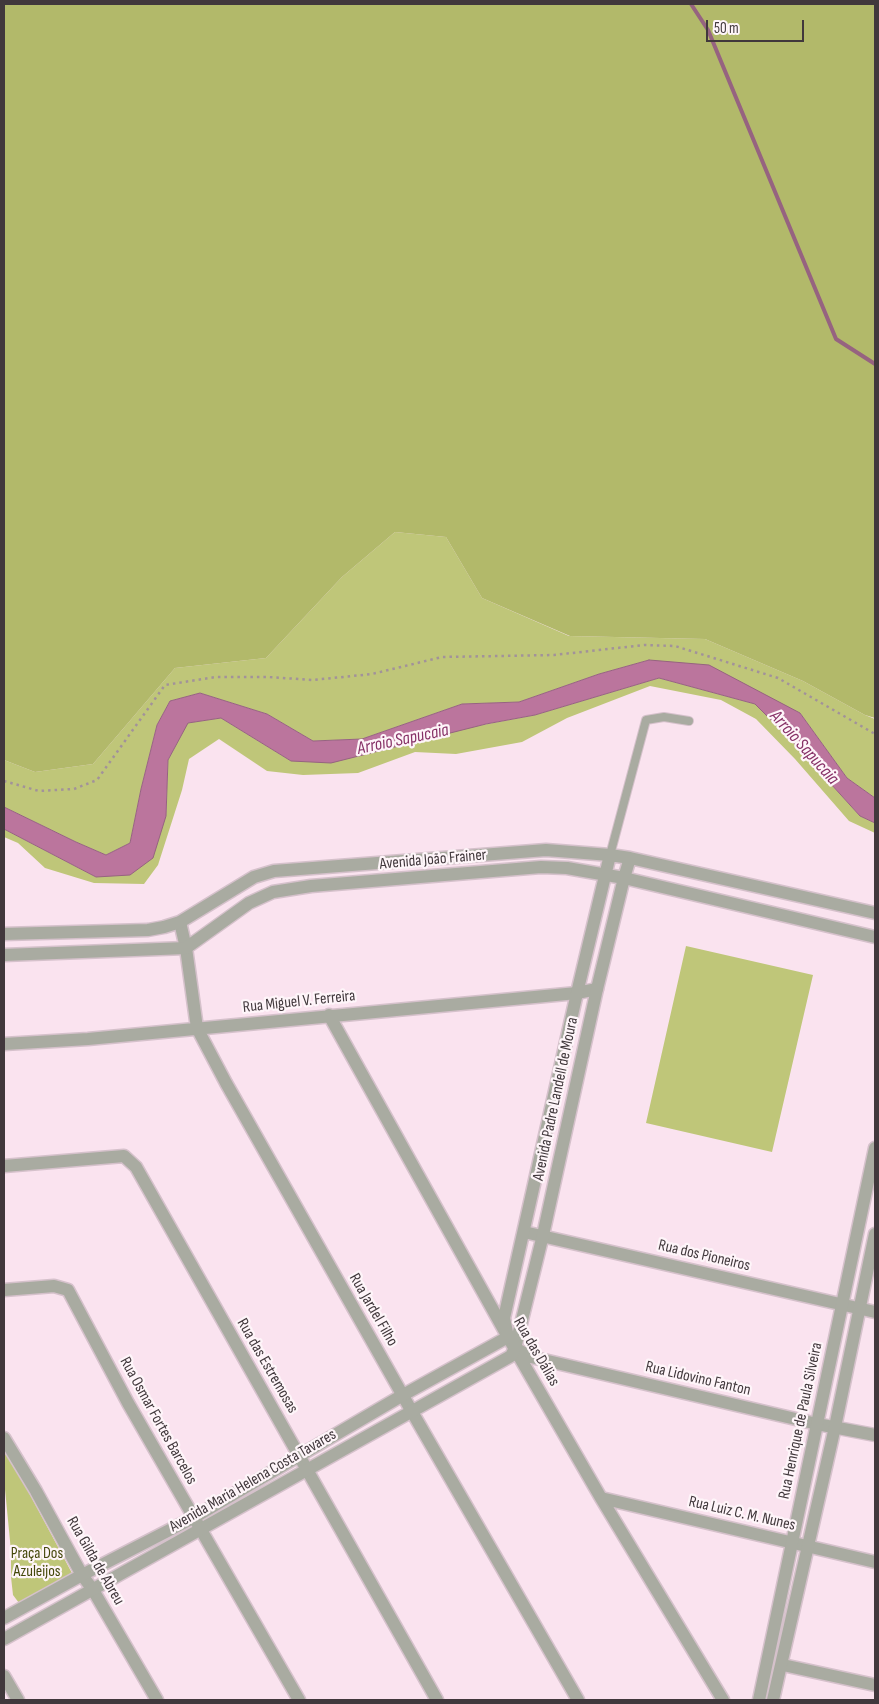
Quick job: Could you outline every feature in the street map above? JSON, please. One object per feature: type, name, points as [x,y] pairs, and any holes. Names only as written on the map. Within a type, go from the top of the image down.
[{"type":"street","name":"Avenida João Frainer","points":[[4,934],[148,930],[180,922],[254,877],[274,871],[546,850],[630,858],[875,913]]},
{"type":"street","name":"Avenida Padre Landell de Moura","points":[[511,1342],[504,1318],[576,993],[610,855]]},
{"type":"street","name":"Avenida Padre Landell de Moura","points":[[511,1342],[543,1235],[597,989],[630,858]]},
{"type":"street","name":"Avenida João Frainer","points":[[186,948],[249,903],[273,892],[321,885],[541,868],[567,868],[624,878],[875,937]]},
{"type":"street","name":"Rua Jardel Filho","points":[[180,922],[186,948],[197,1028],[411,1410],[578,1700]]},
{"type":"street","points":[[4,955],[186,948]]},
{"type":"street","name":"Rua Miguel V. Ferreira","points":[[4,1044],[88,1039],[576,993],[597,989]]},
{"type":"street","name":"Rua das Dálias","points":[[329,1015],[511,1342],[601,1498],[723,1700]]},
{"type":"street","name":"Rua Henrique de Paula Silveira","points":[[759,1700],[858,1229],[871,1186],[875,1148]]},
{"type":"street","name":"Rua das Estremosas","points":[[4,1166],[124,1156],[136,1167],[437,1700]]},
{"type":"street","points":[[858,1229],[875,1233]]},
{"type":"street","name":"Rua dos Pioneiros","points":[[524,1232],[875,1312]]},
{"type":"street","name":"Rua Henrique de Paula Silveira","points":[[773,1700],[783,1665],[835,1427],[875,1233]]},
{"type":"street","name":"Rua Osmar Fortes Barcelos","points":[[4,1290],[54,1286],[68,1290],[128,1403],[298,1700]]},
{"type":"street","name":"Avenida Maria Helena Costa Tavares","points":[[4,1618],[82,1575],[193,1518],[403,1395],[511,1342],[511,1356],[305,1469],[201,1530],[4,1639]]},
{"type":"street","name":"Rua Lidovino Fanton","points":[[511,1342],[531,1357],[817,1424],[875,1435]]},
{"type":"street","name":"Rua Gilda de Abreu","points":[[4,1438],[36,1491],[82,1575],[157,1700]]},
{"type":"street","name":"Rua Luiz C. M. Nunes","points":[[601,1498],[792,1542],[808,1548],[875,1562]]},
{"type":"street","points":[[783,1665],[875,1685]]},
{"type":"street","points":[[4,1676],[18,1700]]},
{"type":"lane","points":[[610,855],[646,720],[664,717],[689,721]]},
{"type":"path","points":[[4,781],[39,791],[74,790],[97,780],[165,685],[216,676],[313,680],[372,674],[442,657],[554,655],[644,645],[675,646],[778,678],[875,734]]},
{"type":"green space","points":[[4,4],[875,4],[875,718],[865,715],[803,681],[705,639],[570,636],[482,598],[446,537],[395,532],[342,577],[266,658],[175,668],[93,764],[35,772],[4,760]]},
{"type":"green space","points":[[395,532],[446,537],[482,598],[569,636],[705,639],[803,681],[875,719],[875,798],[847,778],[800,713],[649,660],[599,674],[519,702],[462,704],[362,739],[313,741],[267,714],[200,693],[170,701],[157,725],[130,843],[106,855],[4,807],[4,760],[35,772],[93,764],[175,668],[266,658],[342,577]]},
{"type":"green space","points":[[659,678],[755,704],[791,740],[860,816],[875,823],[875,833],[849,821],[795,759],[756,719],[721,700],[650,686],[567,718],[522,742],[456,754],[415,752],[358,773],[303,775],[267,771],[219,739],[189,759],[182,790],[158,865],[144,884],[94,883],[45,868],[18,843],[4,837],[4,829],[96,877],[166,816],[168,760],[187,723],[221,718],[291,761],[535,715]]},
{"type":"green space","points":[[686,946],[813,975],[772,1152],[646,1123]]},
{"type":"green space","name":"Praça Dos Azuleijos","points":[[4,1446],[73,1575],[19,1603],[13,1595],[11,1577],[11,1551],[4,1479]]},
{"type":"water","name":"Arroio Sapucaia","points":[[649,660],[709,665],[800,713],[847,778],[875,798],[875,823],[860,816],[791,740],[755,704],[659,678],[535,715],[486,724],[331,763],[291,761],[221,718],[188,723],[168,760],[166,816],[153,858],[130,875],[96,877],[4,829],[4,807],[106,855],[130,843],[157,725],[170,701],[200,693],[267,714],[313,741],[362,739],[462,704],[519,702],[599,674]]},
{"type":"waterway","points":[[691,4],[708,30],[836,339],[875,364]]}]
